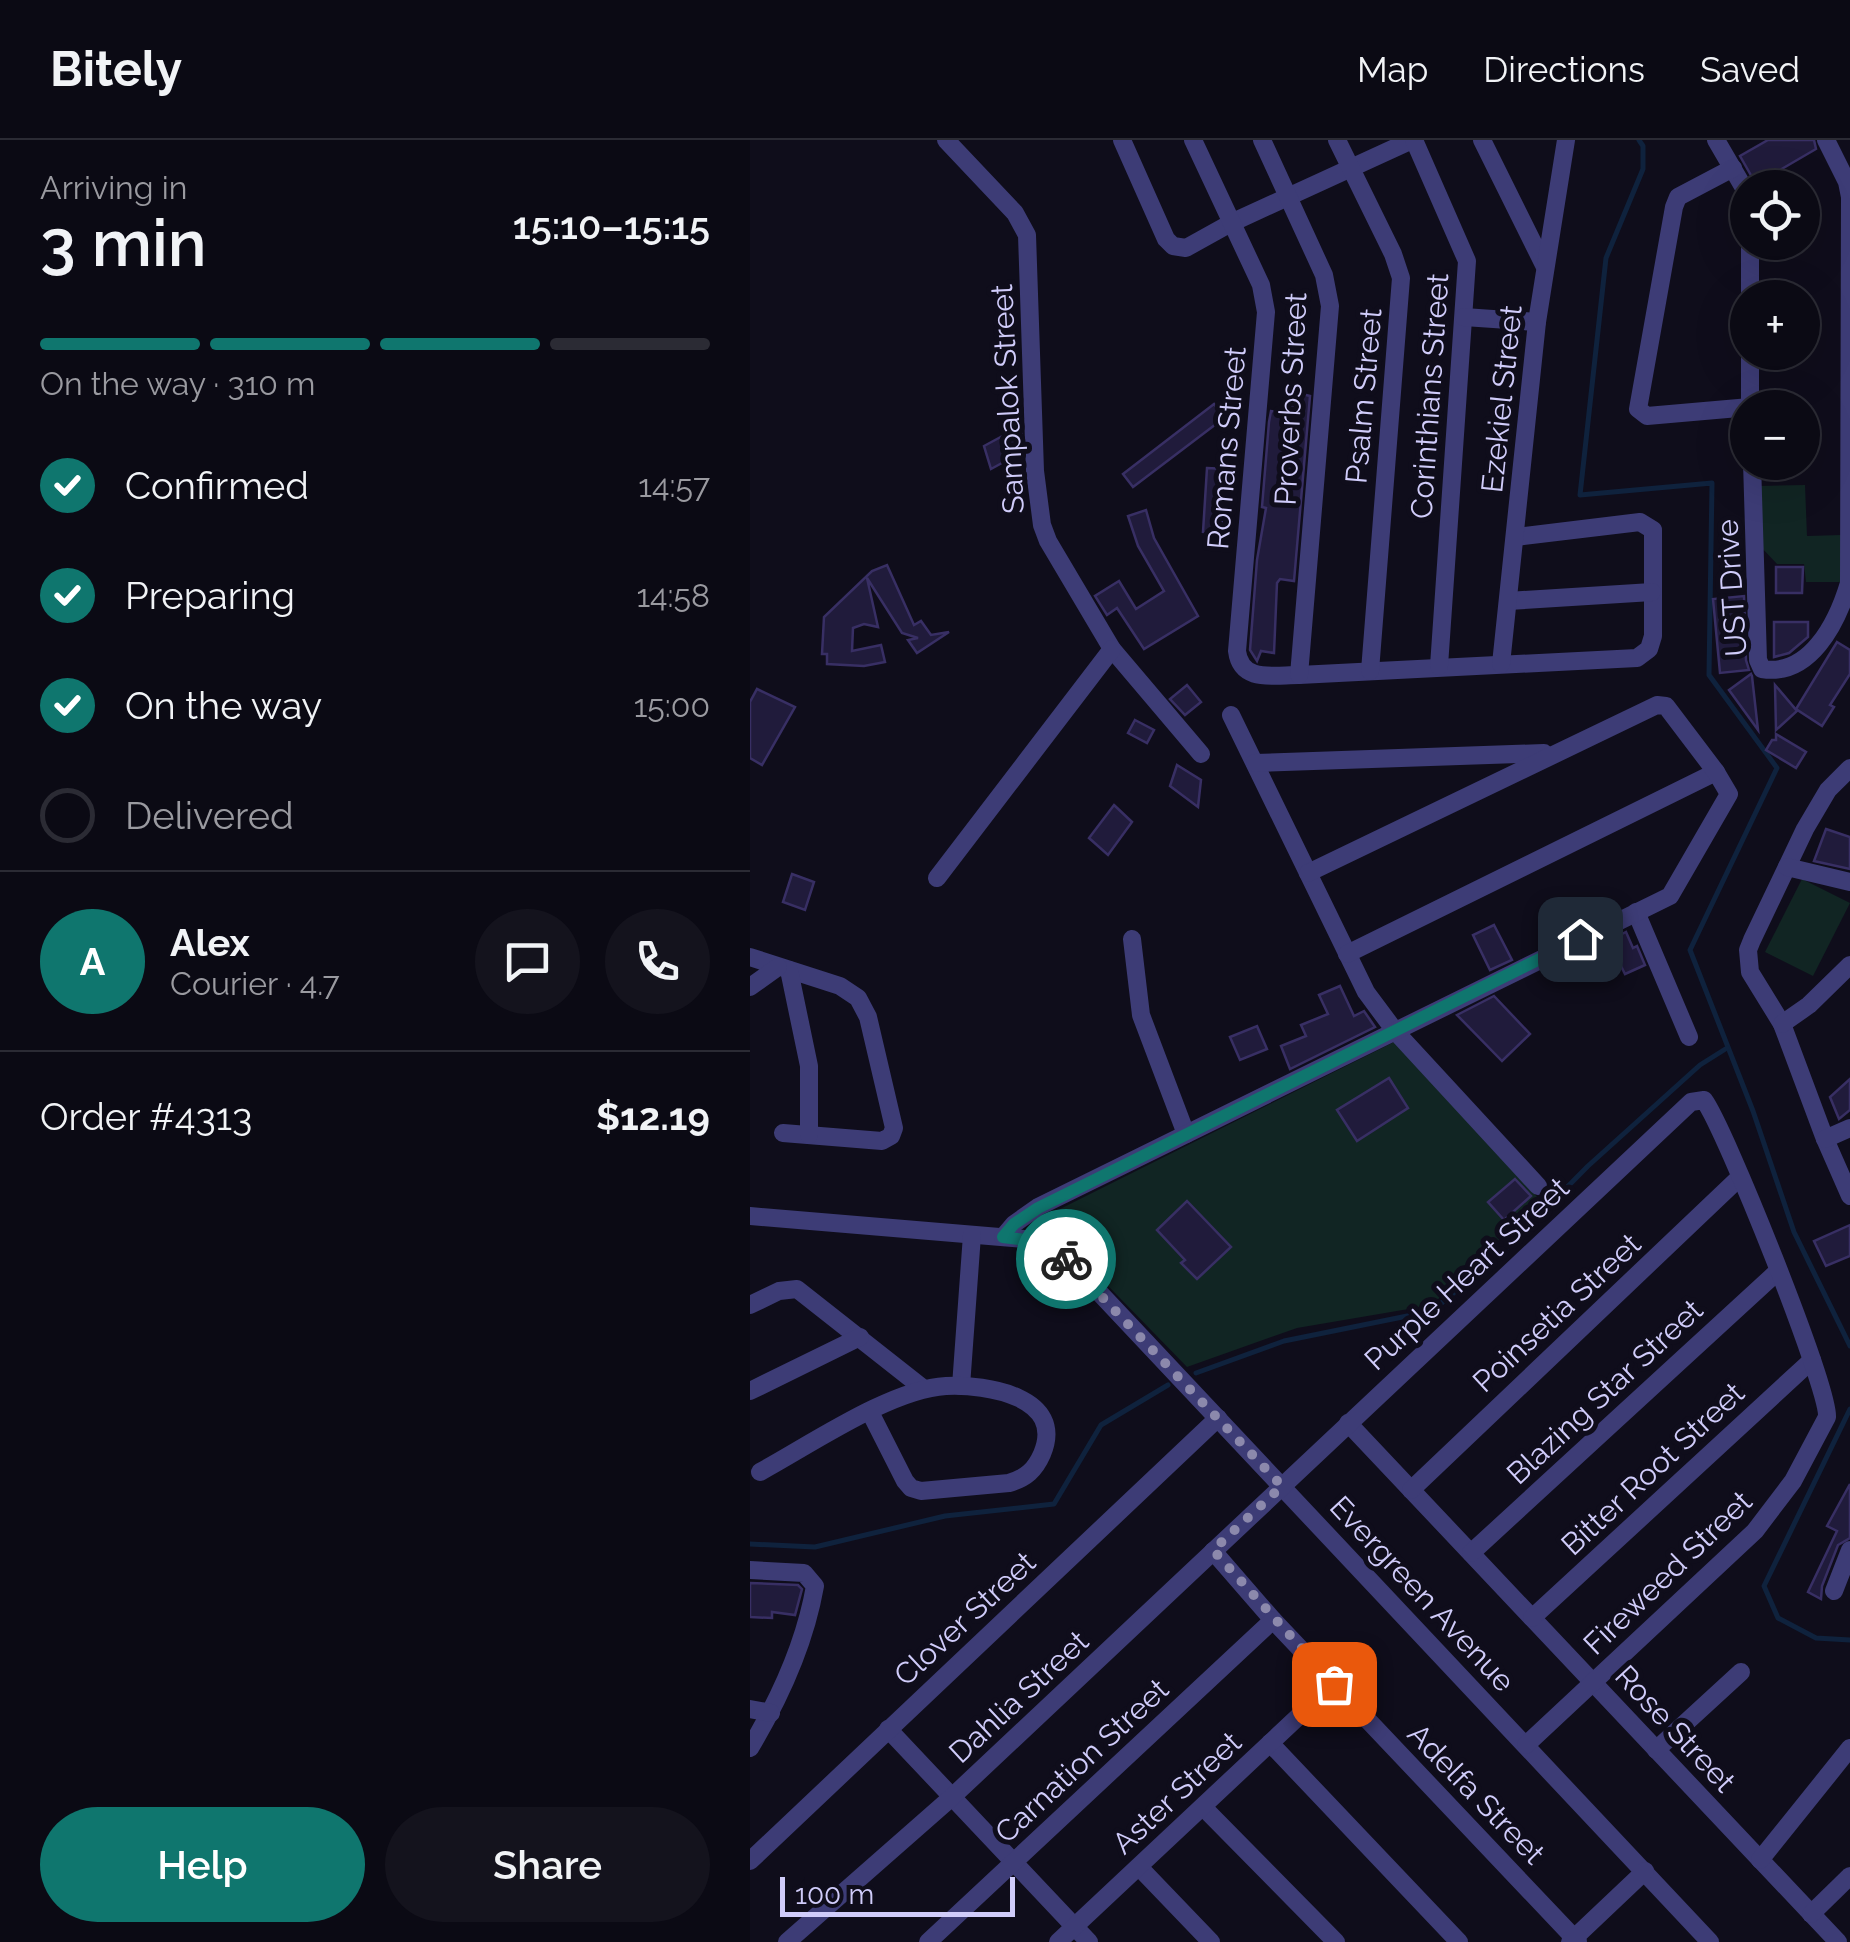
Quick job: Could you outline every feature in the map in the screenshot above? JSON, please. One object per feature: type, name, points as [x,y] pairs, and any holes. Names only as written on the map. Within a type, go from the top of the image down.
[{"type":"street","name":"Sampalok Street","points":[[946,140],[1015,213],[1027,235],[1035,471],[1042,525],[1112,650],[1201,754]]},
{"type":"street","points":[[1122,140],[1166,240],[1172,246],[1186,248],[1231,223],[1413,140]]},
{"type":"street","name":"Romans Street","points":[[1194,140],[1261,284],[1266,312],[1239,664],[1255,675],[1299,675]]},
{"type":"street","name":"Proverbs Street","points":[[1262,140],[1324,275],[1330,306],[1299,675]]},
{"type":"street","name":"Psalm Street","points":[[1337,140],[1401,278],[1370,671]]},
{"type":"street","name":"Corinthians Street","points":[[1413,140],[1467,260],[1439,666]]},
{"type":"street","points":[[1482,140],[1544,265]]},
{"type":"street","name":"Ezekiel Street","points":[[1500,664],[1544,265],[1566,140]]},
{"type":"street","points":[[1716,140],[1733,168],[1678,197],[1674,207],[1638,409],[1647,416],[1730,409]]},
{"type":"street","name":"UST Drive","points":[[1753,480],[1758,660],[1762,668],[1778,671],[1799,664],[1814,650],[1842,605],[1848,583],[1850,197],[1847,182],[1826,140]]},
{"type":"street","points":[[1464,317],[1537,322]]},
{"type":"street","points":[[1299,675],[1644,655],[1653,636],[1652,530],[1640,522],[1516,537]]},
{"type":"street","points":[[1508,601],[1652,592]]},
{"type":"street","points":[[937,878],[1112,650]]},
{"type":"street","points":[[1003,1237],[1038,1208],[1670,896],[1728,794],[1716,772],[1662,704],[1554,752],[1308,873]]},
{"type":"street","points":[[1231,716],[1366,992],[1395,1031],[1538,1186]]},
{"type":"street","points":[[1255,763],[1554,752]]},
{"type":"street","points":[[1850,768],[1817,806],[1752,940],[1748,963],[1782,1024],[1850,1196]]},
{"type":"street","points":[[1348,954],[1716,772]]},
{"type":"street","points":[[1787,867],[1850,882]]},
{"type":"street","points":[[1636,912],[1689,1037]]},
{"type":"street","points":[[1132,939],[1141,1015],[1186,1134]]},
{"type":"street","points":[[750,957],[840,986],[858,998],[868,1017],[894,1128],[891,1136],[882,1140],[783,1133]]},
{"type":"street","points":[[1782,1024],[1808,1006],[1850,965]]},
{"type":"street","points":[[750,987],[783,968]]},
{"type":"street","points":[[783,968],[809,1066],[809,1135]]},
{"type":"street","name":"Fireweed Street","points":[[1526,1746],[1755,1531],[1782,1498],[1828,1416],[1812,1360],[1740,1177],[1704,1100],[1690,1102]]},
{"type":"street","name":"Purple Heart Street","points":[[1282,1486],[1690,1102]]},
{"type":"street","points":[[1825,1139],[1850,1128]]},
{"type":"street","name":"Poinsetia Street","points":[[1411,1490],[1740,1177]]},
{"type":"street","name":"Evergreen Avenue","points":[[750,1216],[1003,1237],[1040,1242],[1064,1257],[1710,1942]]},
{"type":"street","points":[[961,1386],[972,1234]]},
{"type":"street","name":"Blazing Star Street","points":[[1471,1553],[1777,1272]]},
{"type":"street","points":[[750,1305],[780,1291],[797,1289],[924,1389]]},
{"type":"street","points":[[750,1392],[860,1337]]},
{"type":"street","name":"Bitter Root Street","points":[[1532,1618],[1812,1360]]},
{"type":"street","points":[[760,1472],[870,1412],[924,1389],[961,1386],[1020,1398],[1046,1420],[1046,1443],[1038,1461],[1022,1479],[930,1492],[911,1488],[870,1412]]},
{"type":"street","name":"Clover Street","points":[[750,1861],[1218,1418]]},
{"type":"street","name":"Rose Street","points":[[1348,1423],[1838,1942]]},
{"type":"street","name":"Dahlia Street","points":[[788,1942],[952,1798],[1282,1486]]},
{"type":"street","name":"Adelfa Street","points":[[1213,1550],[1272,1620],[1574,1941]]},
{"type":"street","points":[[1834,1591],[1848,1558]]},
{"type":"street","points":[[750,1570],[804,1573],[815,1586],[808,1623],[771,1713],[750,1748]]},
{"type":"street","name":"Carnation Street","points":[[928,1942],[1272,1620]]},
{"type":"street","points":[[1656,1750],[1741,1672]]},
{"type":"street","name":"Aster Street","points":[[1058,1942],[1334,1684]]},
{"type":"street","points":[[750,1709],[771,1713]]},
{"type":"street","points":[[888,1729],[1089,1942]]},
{"type":"street","points":[[1270,1744],[1458,1942]]},
{"type":"street","points":[[1760,1860],[1850,1748]]},
{"type":"street","points":[[1203,1807],[1336,1942]]},
{"type":"street","points":[[1139,1867],[1211,1942]]},
{"type":"street","points":[[1574,1941],[1645,1870]]},
{"type":"street","points":[[1811,1914],[1850,1876]]},
{"type":"green space","points":[[1805,485],[1807,536],[1841,535],[1842,582],[1806,582],[1804,564],[1777,564],[1760,546],[1758,486]]},
{"type":"green space","points":[[1802,879],[1850,903],[1813,976],[1765,952]]},
{"type":"green space","points":[[1394,1042],[1540,1200],[1432,1305],[1297,1328],[1187,1367],[1042,1218]]},
{"type":"building","points":[[1768,140],[1814,140],[1816,149],[1780,170],[1748,170],[1740,156]]},
{"type":"building","points":[[1294,392],[1310,396],[1294,581],[1280,579],[1277,583],[1274,653],[1261,651],[1257,661],[1250,650],[1257,560],[1266,508],[1262,507],[1269,422],[1271,411],[1289,413]]},
{"type":"building","points":[[1214,404],[1224,418],[1133,487],[1123,474]]},
{"type":"building","points":[[1021,426],[1022,452],[991,469],[984,446]]},
{"type":"building","points":[[1207,468],[1225,469],[1221,534],[1203,532]]},
{"type":"building","points":[[1146,510],[1154,538],[1198,616],[1144,649],[1117,608],[1107,615],[1095,596],[1119,581],[1136,609],[1164,591],[1138,546],[1128,516]]},
{"type":"building","points":[[887,565],[914,625],[921,621],[931,635],[949,632],[917,653],[908,640],[918,638],[902,633],[867,578],[878,627],[864,624],[853,628],[852,651],[881,645],[885,662],[864,666],[827,664],[827,654],[822,654],[824,617],[872,571]]},
{"type":"building","points":[[1776,567],[1803,567],[1802,593],[1776,593]]},
{"type":"building","points":[[1744,596],[1749,670],[1720,673],[1713,599]]},
{"type":"building","points":[[1774,622],[1808,622],[1808,637],[1789,653],[1774,657]]},
{"type":"building","points":[[1837,642],[1850,650],[1850,674],[1822,726],[1796,709]]},
{"type":"building","points":[[1752,676],[1758,730],[1729,690]]},
{"type":"building","points":[[1187,685],[1201,702],[1185,715],[1170,699]]},
{"type":"building","points":[[1775,685],[1797,711],[1776,730]]},
{"type":"building","points":[[757,689],[795,707],[762,765],[750,758],[750,702]]},
{"type":"building","points":[[1135,720],[1154,730],[1147,743],[1128,733]]},
{"type":"building","points":[[1776,734],[1806,752],[1796,768],[1766,750],[1776,740]]},
{"type":"building","points":[[1177,765],[1201,780],[1198,807],[1170,786]]},
{"type":"building","points":[[1114,805],[1132,822],[1108,855],[1089,838]]},
{"type":"building","points":[[1826,829],[1850,837],[1850,869],[1814,861]]},
{"type":"building","points":[[792,874],[814,882],[805,910],[783,902]]},
{"type":"building","points":[[1494,925],[1512,960],[1490,970],[1473,935]]},
{"type":"building","points":[[1626,932],[1645,965],[1625,974],[1618,960],[1612,963],[1604,943]]},
{"type":"building","points":[[1340,986],[1354,1016],[1364,1011],[1375,1027],[1290,1069],[1281,1046],[1306,1036],[1301,1025],[1328,1014],[1319,995]]},
{"type":"building","points":[[1494,996],[1530,1034],[1502,1061],[1457,1015]]},
{"type":"building","points":[[1257,1026],[1267,1049],[1240,1060],[1230,1037]]},
{"type":"building","points":[[1389,1078],[1408,1108],[1357,1141],[1337,1110]]},
{"type":"building","points":[[1850,1079],[1850,1110],[1839,1119],[1830,1097]]},
{"type":"building","points":[[1515,1179],[1531,1196],[1504,1220],[1488,1202]]},
{"type":"building","points":[[1187,1201],[1231,1247],[1197,1279],[1157,1230]]},
{"type":"building","points":[[1850,1225],[1850,1256],[1826,1266],[1814,1241]]},
{"type":"building","points":[[1850,1484],[1850,1538],[1838,1545],[1821,1599],[1808,1592],[1837,1531],[1827,1526]]},
{"type":"building","points":[[750,1583],[798,1585],[802,1589],[795,1615],[772,1612],[772,1618],[750,1617]]},
{"type":"waterway","points":[[1639,140],[1643,146],[1643,169],[1606,258],[1580,495],[1712,483],[1709,675],[1777,768],[1690,950],[1753,1111],[1794,1232],[1850,1346]]},
{"type":"waterway","points":[[1196,1373],[1284,1341],[1432,1311],[1508,1247],[1588,1166],[1700,1065],[1727,1048]]},
{"type":"waterway","points":[[750,1544],[815,1547],[945,1516],[1054,1504],[1101,1425],[1168,1385]]},
{"type":"waterway","points":[[1850,1409],[1764,1586],[1778,1618],[1816,1638],[1850,1640]]},
{"type":"way so far","points":[[1066,1259],[1282,1486],[1213,1550],[1272,1620],[1334,1684]]},
{"type":"route","points":[[1066,1259],[1040,1242],[1003,1237],[1038,1208],[1580,939]]}]
